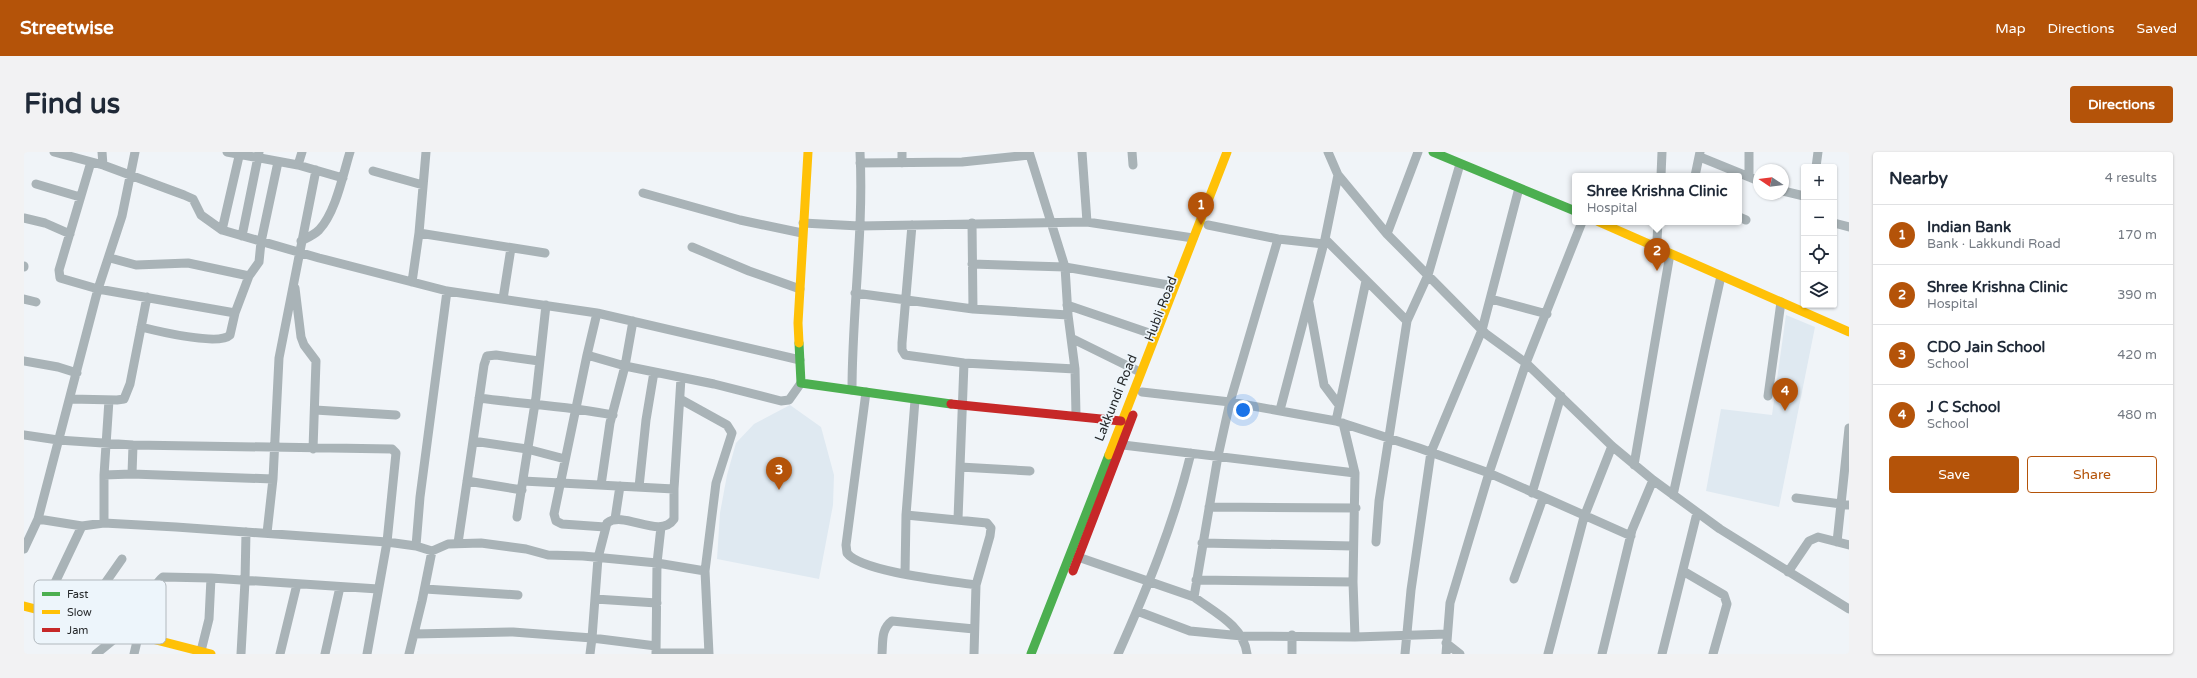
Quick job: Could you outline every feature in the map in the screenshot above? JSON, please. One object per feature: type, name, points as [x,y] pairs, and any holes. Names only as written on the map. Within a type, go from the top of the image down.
[{"type":"main road","points":[[808,152],[802,233],[800,289],[800,382],[914,400],[1076,415],[1121,421]]},
{"type":"main road","name":"Lakkundi Road","points":[[1031,654],[1227,152]]},
{"type":"main road","name":"Hubli Road","points":[[1041,654],[1236,152]]},
{"type":"main road","points":[[1433,152],[1572,211]]},
{"type":"main road","points":[[1453,152],[1572,203]]},
{"type":"main road","points":[[1607,225],[1849,332]]},
{"type":"main road","points":[[1624,225],[1801,302]]},
{"type":"main road","points":[[1815,308],[1849,323]]},
{"type":"main road","points":[[24,606],[34,608]]},
{"type":"main road","points":[[166,643],[211,654]]},
{"type":"street","points":[[54,152],[130,174],[193,199],[202,216],[222,230],[261,242],[448,291],[597,312],[800,360]]},
{"type":"street","points":[[102,152],[103,165]]},
{"type":"street","points":[[24,549],[38,519],[98,289],[110,258],[122,216],[135,152]]},
{"type":"street","points":[[227,152],[259,155],[278,162],[298,165],[343,178]]},
{"type":"street","points":[[298,165],[302,152]]},
{"type":"street","points":[[301,241],[320,229],[326,219],[343,178],[350,152]]},
{"type":"street","points":[[412,282],[419,233],[426,152]]},
{"type":"street","points":[[852,390],[859,226],[860,152]]},
{"type":"street","points":[[902,152],[902,163]]},
{"type":"street","points":[[1082,152],[1087,222]]},
{"type":"street","points":[[1132,152],[1133,165]]},
{"type":"street","points":[[1328,152],[1338,176],[1387,234],[1482,330],[1526,363],[1612,446],[1634,465],[1698,514],[1849,609]]},
{"type":"street","points":[[1387,234],[1418,152]]},
{"type":"street","points":[[1661,173],[1662,152]]},
{"type":"street","points":[[1749,152],[1749,177]]},
{"type":"street","points":[[1816,164],[1818,152]]},
{"type":"street","points":[[860,163],[962,162],[1029,153],[1065,267],[1068,315],[1073,339],[1076,415]]},
{"type":"street","points":[[222,230],[239,154]]},
{"type":"street","points":[[1696,173],[1700,154],[1740,173]]},
{"type":"street","points":[[242,236],[259,155]]},
{"type":"street","points":[[91,162],[59,270],[60,278],[98,289],[235,313]]},
{"type":"street","points":[[141,327],[175,335],[223,340],[230,335],[235,313],[249,276],[259,262],[261,242],[278,162]]},
{"type":"street","points":[[1376,542],[1379,501],[1407,321],[1428,275],[1460,164]]},
{"type":"street","points":[[267,533],[273,479],[279,358],[293,278],[316,170]]},
{"type":"street","points":[[373,171],[423,185]]},
{"type":"street","points":[[1742,174],[1753,179]]},
{"type":"street","points":[[1280,410],[1324,241],[1338,176]]},
{"type":"street","points":[[36,184],[80,197]]},
{"type":"street","points":[[1405,654],[1406,636],[1431,452],[1482,330],[1519,188]]},
{"type":"street","points":[[1789,192],[1801,195]]},
{"type":"street","points":[[643,193],[740,220],[802,233]]},
{"type":"street","points":[[24,218],[45,223],[70,234]]},
{"type":"street","points":[[803,223],[859,226],[972,223],[1051,224],[1087,222],[1193,238]]},
{"type":"street","points":[[972,223],[973,309]]},
{"type":"street","points":[[1837,224],[1849,227]]},
{"type":"street","points":[[912,225],[902,350],[906,355],[964,363],[1075,369]]},
{"type":"street","points":[[1208,225],[1278,239],[1324,241],[1407,321]]},
{"type":"street","points":[[1446,654],[1450,603],[1488,473],[1526,363],[1547,314],[1581,225]]},
{"type":"street","points":[[1657,240],[1658,225]]},
{"type":"street","points":[[419,233],[544,253]]},
{"type":"street","points":[[1194,597],[1218,456],[1230,402],[1278,239]]},
{"type":"street","points":[[692,247],[749,271],[800,289]]},
{"type":"street","points":[[503,299],[511,248]]},
{"type":"street","points":[[1634,465],[1670,254]]},
{"type":"street","points":[[110,258],[136,265],[188,263],[249,276]]},
{"type":"street","points":[[972,264],[1065,267],[1174,286]]},
{"type":"street","points":[[1672,495],[1721,276]]},
{"type":"street","points":[[293,278],[301,338],[304,345],[316,361],[314,449]]},
{"type":"street","points":[[1355,637],[1353,546],[1356,508],[1355,473],[1339,422],[1339,405],[1366,281]]},
{"type":"street","points":[[416,546],[420,497],[448,291]]},
{"type":"street","points":[[855,292],[905,301],[973,309],[1068,315]]},
{"type":"street","points":[[70,399],[124,399],[127,394],[146,297]]},
{"type":"street","points":[[24,299],[36,302]]},
{"type":"street","points":[[1491,299],[1547,314]]},
{"type":"street","points":[[1308,300],[1324,385],[1339,405]]},
{"type":"street","points":[[1768,396],[1781,302]]},
{"type":"street","points":[[517,517],[535,405],[546,305]]},
{"type":"street","points":[[1067,305],[1155,335]]},
{"type":"street","points":[[597,312],[554,514],[556,521],[570,526],[605,527]]},
{"type":"street","points":[[601,485],[612,414],[634,321]]},
{"type":"street","points":[[1073,339],[1140,372]]},
{"type":"street","points":[[458,543],[484,365],[487,356],[496,355],[539,361]]},
{"type":"street","points":[[587,356],[624,366],[714,384],[781,401],[789,400],[800,382]]},
{"type":"street","points":[[24,361],[58,367],[77,373]]},
{"type":"street","points":[[958,519],[964,363]]},
{"type":"street","points":[[639,487],[646,420],[654,372]]},
{"type":"street","points":[[590,654],[598,558],[605,527],[610,520],[615,519],[661,527],[669,524],[674,519],[674,489],[681,378]]},
{"type":"street","points":[[866,392],[846,545],[847,553],[856,561],[905,574],[976,585]]},
{"type":"street","points":[[1142,392],[1230,402],[1339,422],[1431,452],[1488,473],[1584,517],[1631,536]]},
{"type":"street","points":[[1532,493],[1561,396]]},
{"type":"street","points":[[479,398],[535,405],[576,407],[612,414]]},
{"type":"street","points":[[414,634],[513,632],[592,638],[656,651],[709,653],[705,571],[716,484],[732,433],[727,425],[680,399]]},
{"type":"street","points":[[104,524],[104,475],[109,400]]},
{"type":"street","points":[[905,574],[906,515],[914,400]]},
{"type":"street","points":[[315,410],[396,415]]},
{"type":"street","points":[[1838,542],[1846,505],[1849,428]]},
{"type":"street","points":[[24,435],[58,440],[133,445],[314,449],[387,448],[394,450],[387,542],[367,654]]},
{"type":"street","points":[[473,441],[527,449],[565,459]]},
{"type":"street","points":[[132,474],[133,445]]},
{"type":"street","points":[[1122,445],[1355,473]]},
{"type":"street","points":[[1548,654],[1584,517],[1612,446]]},
{"type":"street","points":[[1118,654],[1137,611],[1180,500],[1191,453]]},
{"type":"street","points":[[960,467],[1030,471]]},
{"type":"street","points":[[104,475],[132,474],[273,479]]},
{"type":"street","points":[[1602,654],[1631,536],[1653,480]]},
{"type":"street","points":[[467,481],[523,485],[560,483],[674,489]]},
{"type":"street","points":[[615,519],[620,486]]},
{"type":"street","points":[[1514,579],[1543,498]]},
{"type":"street","points":[[1796,498],[1846,505]]},
{"type":"street","points":[[1209,507],[1356,508]]},
{"type":"street","points":[[1662,654],[1698,514]]},
{"type":"street","points":[[906,515],[987,523],[991,528],[976,585],[974,654]]},
{"type":"street","points":[[38,519],[82,526],[104,524],[267,533],[387,542],[416,546],[432,551],[448,544],[481,543],[526,548],[548,555],[657,563],[705,571]]},
{"type":"street","points":[[56,580],[82,526]]},
{"type":"street","points":[[656,651],[657,563],[661,527]]},
{"type":"street","points":[[241,654],[246,532]]},
{"type":"street","points":[[1788,572],[1809,541],[1813,538],[1849,544]]},
{"type":"street","points":[[1202,543],[1353,546]]},
{"type":"street","points":[[409,654],[425,588],[432,551]]},
{"type":"street","points":[[1078,557],[1194,597],[1236,629],[1246,644],[1247,654]]},
{"type":"street","points":[[107,580],[122,559]]},
{"type":"street","points":[[1683,571],[1724,595],[1726,599],[1727,604],[1713,654]]},
{"type":"street","points":[[160,580],[163,577],[172,576],[378,590]]},
{"type":"street","points":[[201,651],[209,619],[211,578]]},
{"type":"street","points":[[1196,580],[1353,582]]},
{"type":"street","points":[[280,654],[297,584]]},
{"type":"street","points":[[325,654],[340,587]]},
{"type":"street","points":[[425,588],[518,595]]},
{"type":"street","points":[[595,599],[657,603]]},
{"type":"street","points":[[1137,611],[1190,631],[1242,636],[1406,636],[1447,639],[1460,654]]},
{"type":"street","points":[[882,654],[884,631],[887,624],[892,621],[974,629]]},
{"type":"street","points":[[1292,635],[1292,654]]},
{"type":"street","points":[[96,654],[108,644]]},
{"type":"street","points":[[134,654],[137,644]]},
{"type":"shaded area","points":[[1786,315],[1815,327],[1779,507],[1706,491],[1721,409],[1772,415]]},
{"type":"shaded area","points":[[790,405],[821,427],[834,475],[833,505],[819,579],[717,559],[720,513],[727,475],[736,443],[754,424]]},
{"type":"traffic: fast","points":[[1433,152],[1572,210]]},
{"type":"traffic: fast","points":[[799,343],[801,383],[951,404]]},
{"type":"traffic: fast","points":[[1031,654],[1109,455]]},
{"type":"traffic: slow","points":[[799,343],[798,323],[808,152]]},
{"type":"traffic: slow","points":[[1109,455],[1227,152]]},
{"type":"traffic: slow","points":[[1606,225],[1849,332]]},
{"type":"traffic: slow","points":[[24,606],[34,609]]},
{"type":"traffic: slow","points":[[166,642],[211,654]]},
{"type":"traffic: jam","points":[[951,404],[1121,421]]},
{"type":"traffic: jam","points":[[1073,571],[1133,415]]},
{"type":"place","name":"Indian Bank","points":[[1201,225]]},
{"type":"place","name":"Shree Krishna Clinic","points":[[1657,271]]},
{"type":"place","name":"J C School","points":[[1785,411]]},
{"type":"place","name":"CDO Jain School","points":[[779,490]]}]
